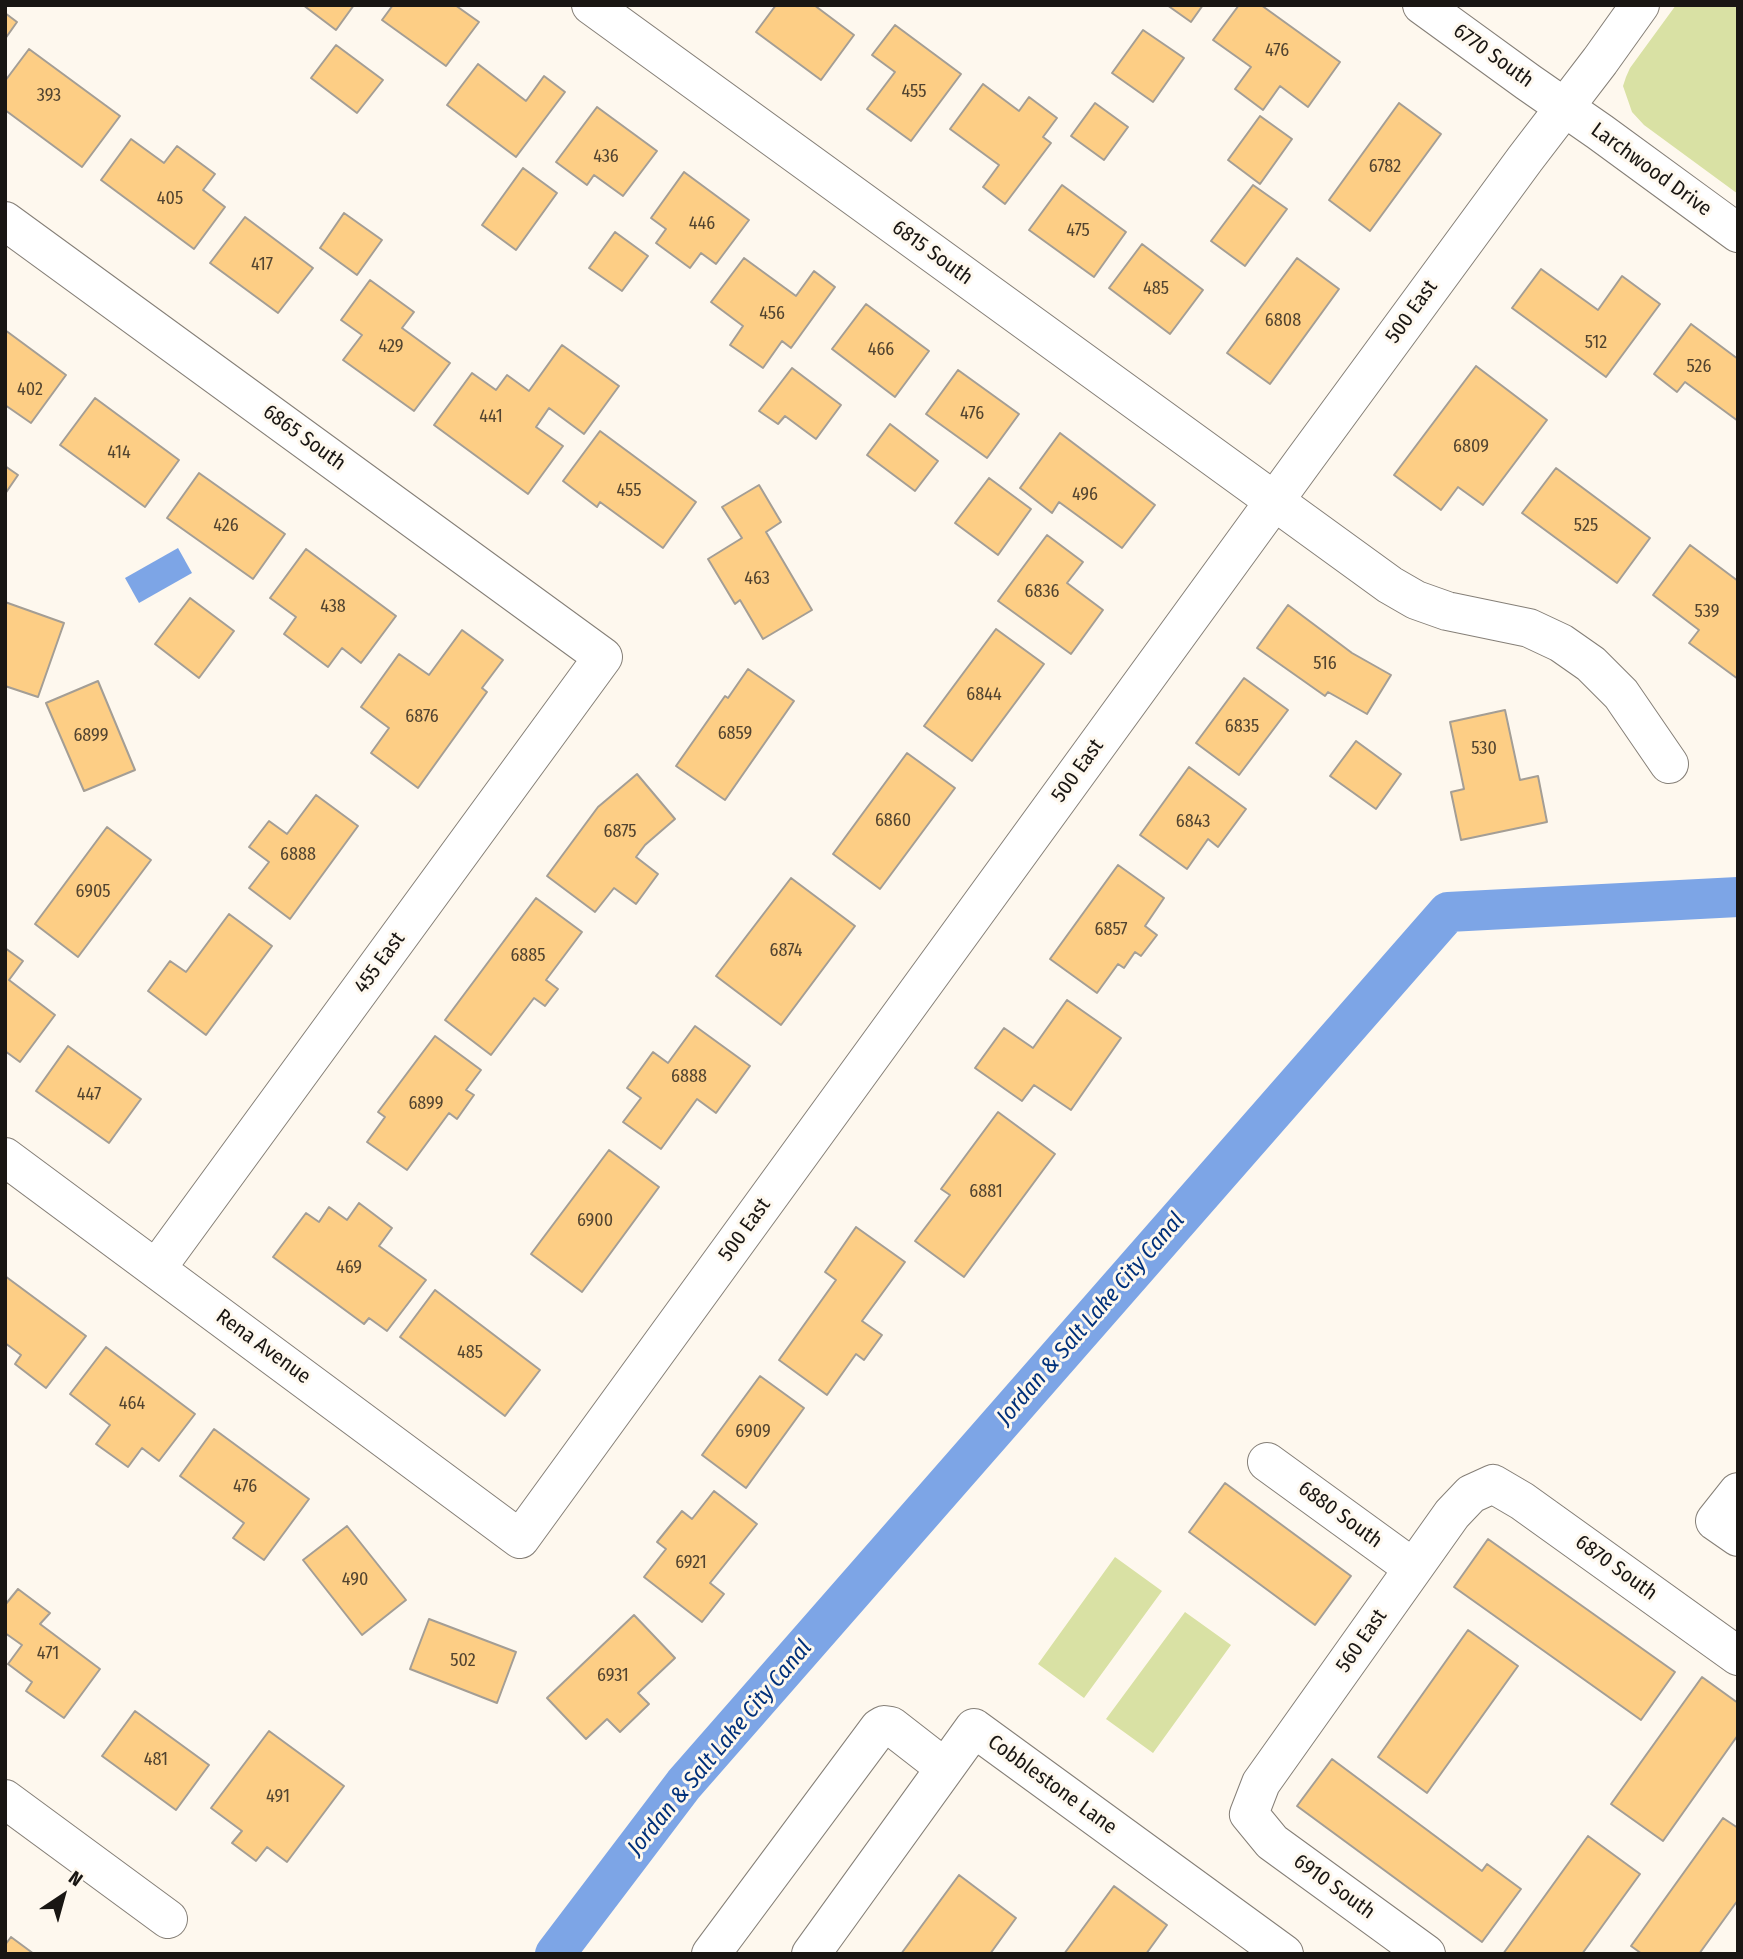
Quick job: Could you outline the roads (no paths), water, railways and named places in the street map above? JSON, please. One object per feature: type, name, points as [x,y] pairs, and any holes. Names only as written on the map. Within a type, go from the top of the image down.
[{"type":"street","name":"6815 South","points":[[591,5],[1390,585],[1416,600],[1447,611],[1529,628],[1561,643],[1591,664],[1621,694],[1670,764]]},
{"type":"street","name":"6770 South","points":[[1422,5],[1564,107]]},
{"type":"street","name":"500 East","points":[[520,1539],[1274,501],[1640,5]]},
{"type":"street","name":"Larchwood Drive","points":[[1564,107],[1738,233]]},
{"type":"street","name":"6865 South","points":[[5,220],[603,657]]},
{"type":"street","name":"455 East","points":[[156,1269],[603,657]]},
{"type":"street","name":"Rena Avenue","points":[[5,1157],[520,1539]]},
{"type":"street","name":"6880 South","points":[[1267,1462],[1413,1568]]},
{"type":"street","name":"560 East","points":[[1249,1814],[1261,1783],[1452,1514],[1471,1494],[1493,1484]]},
{"type":"street","name":"6870 South","points":[[1493,1484],[1522,1501],[1738,1656]]},
{"type":"street","points":[[711,1954],[879,1728],[884,1725],[891,1726],[945,1768]]},
{"type":"street","name":"Cobblestone Lane","points":[[812,1953],[974,1728],[1284,1954]]},
{"type":"street","points":[[5,1799],[168,1919]]},
{"type":"street","name":"6910 South","points":[[1249,1814],[1272,1842],[1426,1954]]},
{"type":"water","points":[[178,548],[192,573],[139,603],[125,578]]},
{"type":"waterway","name":"Jordan & Salt Lake City Canal","points":[[555,1954],[684,1784],[1448,912],[1738,897]]}]
